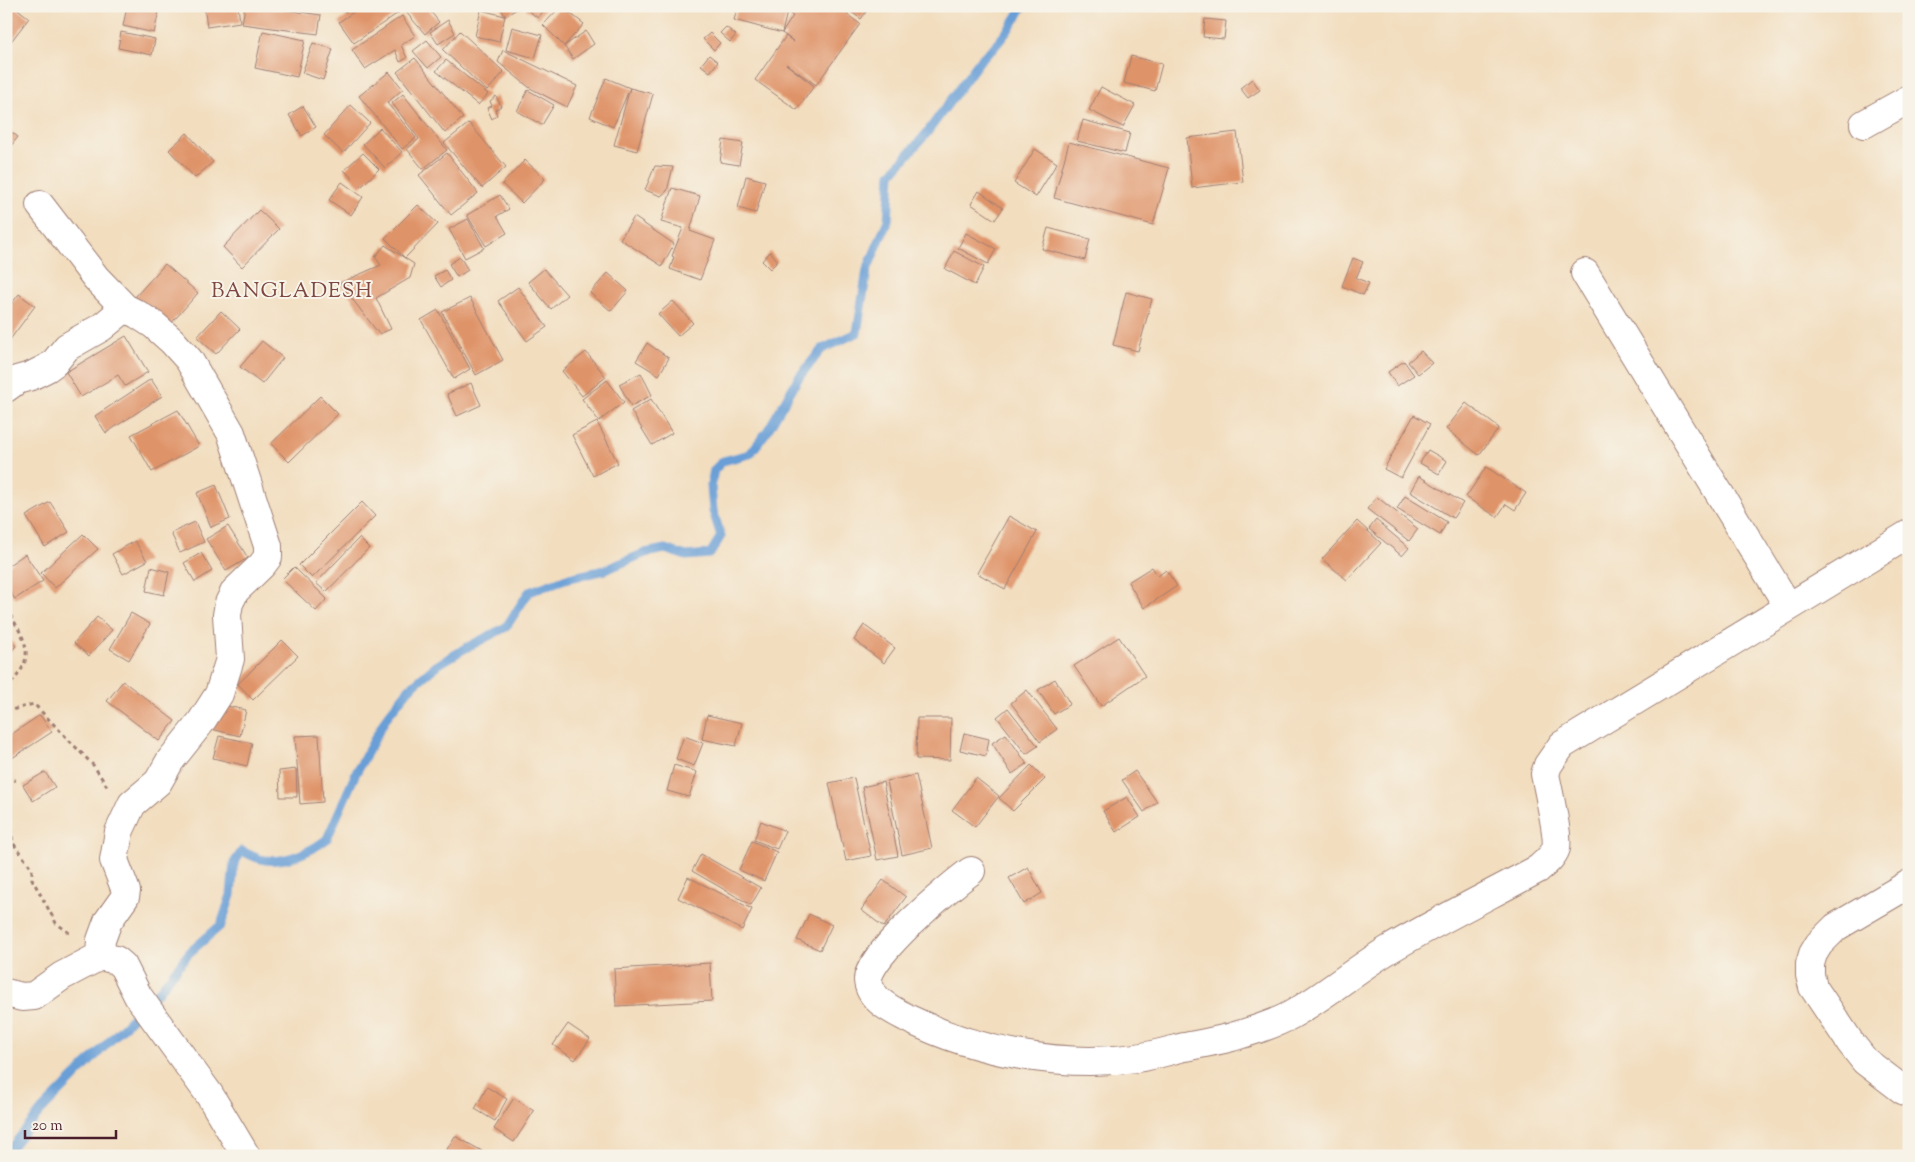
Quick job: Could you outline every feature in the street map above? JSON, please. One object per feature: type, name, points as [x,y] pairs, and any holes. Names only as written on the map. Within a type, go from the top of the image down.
[{"type":"street","points":[[1864,124],[1909,99]]},
{"type":"street","points":[[40,205],[96,278],[124,308],[138,314],[172,341],[189,360],[231,433],[239,452],[268,546],[268,557],[235,591],[229,603],[227,615],[230,659],[219,694],[201,722],[170,761],[158,782],[132,804],[119,832],[114,860],[126,891],[125,897],[108,921],[101,940],[100,956]]},
{"type":"street","points":[[1585,273],[1788,606]]},
{"type":"street","points":[[6,388],[17,380],[47,368],[54,363],[67,347],[102,326],[124,308]]},
{"type":"street","points":[[971,871],[926,907],[897,938],[869,974],[868,982],[872,992],[894,1012],[930,1029],[1002,1052],[1078,1061],[1137,1058],[1230,1038],[1264,1027],[1290,1016],[1310,1004],[1387,951],[1538,869],[1549,861],[1556,849],[1557,838],[1545,774],[1548,765],[1562,745],[1909,534]]},
{"type":"street","points":[[1909,884],[1836,927],[1819,944],[1813,954],[1810,970],[1813,987],[1865,1061],[1909,1093]]},
{"type":"street","points":[[6,993],[22,997],[34,996],[62,976],[100,956],[116,960],[123,966],[138,996],[158,1026],[209,1094],[246,1156]]},
{"type":"path","points":[[6,608],[26,643],[27,655],[22,668],[13,682],[6,688]]},
{"type":"path","points":[[6,714],[11,710],[34,704],[94,766],[126,817]]},
{"type":"path","points":[[6,781],[16,780]]},
{"type":"path","points":[[6,822],[11,828],[13,843],[32,870],[32,879],[56,923],[100,956]]},
{"type":"building","points":[[9,6],[14,6],[29,18],[6,48],[6,10]]},
{"type":"building","points":[[127,6],[159,11],[154,33],[123,26]]},
{"type":"building","points":[[204,6],[238,6],[240,22],[207,27]]},
{"type":"building","points":[[245,6],[321,15],[318,34],[242,24]]},
{"type":"building","points":[[317,6],[348,6],[347,12]]},
{"type":"building","points":[[362,6],[398,6],[401,11],[354,43],[339,22]]},
{"type":"building","points":[[407,6],[426,6],[439,22],[425,34],[404,10]]},
{"type":"building","points":[[500,6],[522,6],[505,16]]},
{"type":"building","points":[[528,6],[547,6],[538,18],[526,9]]},
{"type":"building","points":[[561,6],[584,24],[564,46],[543,25]]},
{"type":"building","points":[[738,6],[764,6],[787,12],[782,33],[734,20]]},
{"type":"building","points":[[790,6],[836,6],[860,24],[816,85],[786,64],[814,86],[797,110],[755,80],[786,36],[782,33],[793,16],[787,12]]},
{"type":"building","points":[[843,6],[870,6],[861,19]]},
{"type":"building","points":[[481,10],[505,16],[499,42],[475,36]]},
{"type":"building","points":[[402,16],[415,36],[401,45],[407,58],[400,62],[395,50],[365,69],[352,50]]},
{"type":"building","points":[[1205,19],[1226,21],[1224,39],[1203,37]]},
{"type":"building","points":[[448,20],[455,33],[438,44],[430,32]]},
{"type":"building","points":[[512,27],[542,35],[535,58],[506,50]]},
{"type":"building","points":[[726,27],[736,35],[730,42],[720,33]]},
{"type":"building","points":[[263,31],[305,40],[297,77],[255,68]]},
{"type":"building","points":[[460,31],[504,72],[487,91],[443,50]]},
{"type":"building","points":[[586,31],[594,44],[573,59],[564,46]]},
{"type":"building","points":[[121,32],[155,39],[152,55],[118,48]]},
{"type":"building","points":[[710,33],[720,43],[714,50],[703,39]]},
{"type":"building","points":[[427,40],[441,57],[428,68],[413,51]]},
{"type":"building","points":[[313,43],[333,49],[323,80],[302,73]]},
{"type":"building","points":[[503,50],[577,86],[567,107],[530,88],[498,62]]},
{"type":"building","points":[[709,55],[718,62],[710,72],[701,65]]},
{"type":"building","points":[[1131,56],[1162,64],[1155,91],[1124,83]]},
{"type":"building","points":[[415,58],[463,118],[445,133],[397,72]]},
{"type":"building","points":[[446,60],[488,94],[478,105],[436,71]]},
{"type":"building","points":[[389,72],[403,89],[387,103],[416,138],[402,149],[359,96]]},
{"type":"building","points":[[606,78],[630,88],[613,127],[590,117]]},
{"type":"building","points":[[1252,79],[1260,90],[1248,98],[1240,88]]},
{"type":"building","points":[[1101,87],[1135,105],[1123,127],[1089,110]]},
{"type":"building","points":[[630,88],[653,94],[637,151],[614,145]]},
{"type":"building","points":[[528,90],[554,105],[542,125],[517,111]]},
{"type":"building","points":[[403,94],[447,150],[423,169],[407,149],[419,139],[392,103]]},
{"type":"building","points":[[496,96],[501,106],[495,110],[497,115],[492,119],[487,108],[492,106],[490,101]]},
{"type":"building","points":[[351,105],[370,123],[343,153],[324,135]]},
{"type":"building","points":[[303,106],[316,127],[302,136],[289,115]]},
{"type":"building","points":[[1083,120],[1130,133],[1125,153],[1077,141]]},
{"type":"building","points":[[469,123],[506,167],[482,188],[444,143]]},
{"type":"building","points":[[6,128],[18,137],[6,152]]},
{"type":"building","points":[[380,128],[402,152],[385,168],[363,144]]},
{"type":"building","points":[[1237,132],[1243,182],[1192,188],[1187,138]]},
{"type":"building","points":[[187,133],[213,162],[195,178],[169,150]]},
{"type":"building","points":[[723,140],[743,143],[739,165],[720,162]]},
{"type":"building","points":[[1069,142],[1169,168],[1153,225],[1054,198]]},
{"type":"building","points":[[1035,149],[1057,163],[1036,197],[1014,183]]},
{"type":"building","points":[[363,153],[379,169],[361,187],[344,170]]},
{"type":"building","points":[[447,153],[478,193],[451,215],[419,175]]},
{"type":"building","points":[[525,160],[545,179],[522,203],[502,184]]},
{"type":"building","points":[[655,166],[673,167],[667,191],[661,196],[645,190]]},
{"type":"building","points":[[746,176],[765,181],[756,213],[738,208]]},
{"type":"building","points":[[342,182],[363,197],[351,215],[329,200]]},
{"type":"building","points":[[672,188],[700,196],[690,231],[715,240],[700,280],[670,269],[674,257],[672,256],[683,228],[661,222]]},
{"type":"building","points":[[979,191],[1003,208],[995,220],[971,204]]},
{"type":"building","points":[[500,195],[509,209],[497,216],[507,233],[486,246],[467,215]]},
{"type":"building","points":[[418,205],[438,224],[405,258],[385,238]]},
{"type":"building","points":[[259,210],[279,229],[242,267],[223,247]]},
{"type":"building","points":[[634,217],[674,244],[662,266],[620,239]]},
{"type":"building","points":[[468,219],[484,248],[465,258],[449,229]]},
{"type":"building","points":[[1048,228],[1090,239],[1085,260],[1042,249]]},
{"type":"building","points":[[966,233],[996,249],[988,264],[958,248]]},
{"type":"building","points":[[385,245],[414,264],[410,278],[376,298],[391,329],[379,334],[340,283],[381,265],[375,257]]},
{"type":"building","points":[[954,251],[984,267],[975,285],[945,269]]},
{"type":"building","points":[[770,252],[778,261],[770,269],[762,261]]},
{"type":"building","points":[[460,257],[468,270],[457,277],[449,264]]},
{"type":"building","points":[[1353,258],[1363,262],[1356,278],[1369,283],[1363,295],[1342,286]]},
{"type":"building","points":[[165,264],[198,293],[168,327],[135,297]]},
{"type":"building","points":[[544,269],[567,295],[551,309],[528,282]]},
{"type":"building","points":[[445,270],[451,280],[441,287],[434,276]]},
{"type":"building","points":[[608,273],[628,291],[611,311],[590,293]]},
{"type":"building","points":[[518,287],[547,327],[527,341],[498,301]]},
{"type":"building","points":[[1126,292],[1152,299],[1138,351],[1113,345]]},
{"type":"building","points":[[19,294],[35,306],[6,345],[6,311]]},
{"type":"building","points":[[470,298],[503,360],[476,375],[442,312]]},
{"type":"building","points":[[673,301],[693,323],[678,336],[658,314]]},
{"type":"building","points":[[438,310],[470,369],[454,379],[421,320]]},
{"type":"building","points":[[221,311],[240,329],[216,354],[197,337]]},
{"type":"building","points":[[126,336],[148,372],[125,386],[118,375],[81,397],[66,372]]},
{"type":"building","points":[[262,341],[283,358],[262,384],[240,367]]},
{"type":"building","points":[[647,343],[669,358],[659,375],[636,361]]},
{"type":"building","points":[[1421,351],[1432,363],[1418,374],[1408,362]]},
{"type":"building","points":[[586,352],[606,377],[582,396],[562,371]]},
{"type":"building","points":[[1404,361],[1414,375],[1397,386],[1388,372]]},
{"type":"building","points":[[641,373],[652,395],[631,406],[619,384]]},
{"type":"building","points":[[151,379],[162,396],[106,433],[95,416]]},
{"type":"building","points":[[607,380],[624,402],[599,421],[582,399]]},
{"type":"building","points":[[471,383],[481,405],[457,416],[447,394]]},
{"type":"building","points":[[320,396],[338,414],[289,462],[271,444]]},
{"type":"building","points":[[651,399],[672,433],[652,445],[631,411]]},
{"type":"building","points":[[1466,403],[1499,428],[1479,455],[1446,429]]},
{"type":"building","points":[[178,410],[199,446],[152,472],[131,435]]},
{"type":"building","points":[[1414,415],[1430,424],[1401,478],[1384,469]]},
{"type":"building","points":[[597,422],[618,463],[593,476],[572,435]]},
{"type":"building","points":[[1428,450],[1447,461],[1439,474],[1420,463]]},
{"type":"building","points":[[1486,467],[1526,493],[1515,510],[1506,504],[1497,517],[1466,497]]},
{"type":"building","points":[[1419,476],[1463,503],[1453,518],[1410,492]]},
{"type":"building","points":[[216,485],[230,519],[211,527],[197,493]]},
{"type":"building","points":[[1405,496],[1447,522],[1440,535],[1397,509]]},
{"type":"building","points":[[1377,497],[1418,529],[1409,541],[1367,509]]},
{"type":"building","points":[[50,502],[69,532],[45,547],[26,516]]},
{"type":"building","points":[[362,502],[375,516],[312,578],[299,565]]},
{"type":"building","points":[[1009,516],[1037,532],[1005,589],[977,573]]},
{"type":"building","points":[[1376,520],[1409,548],[1402,556],[1369,529]]},
{"type":"building","points":[[1357,521],[1381,543],[1347,580],[1322,559]]},
{"type":"building","points":[[195,522],[204,542],[180,553],[171,533]]},
{"type":"building","points":[[228,526],[248,558],[226,571],[206,539]]},
{"type":"building","points":[[83,534],[98,549],[55,588],[41,573]]},
{"type":"building","points":[[359,538],[369,548],[326,592],[316,583]]},
{"type":"building","points":[[135,541],[147,561],[123,574],[112,554]]},
{"type":"building","points":[[201,553],[212,571],[195,582],[184,563]]},
{"type":"building","points":[[25,554],[43,581],[15,599],[6,587],[6,567]]},
{"type":"building","points":[[151,567],[169,572],[164,595],[146,591]]},
{"type":"building","points":[[294,567],[327,599],[316,611],[282,579]]},
{"type":"building","points":[[1152,567],[1158,576],[1166,570],[1177,586],[1144,608],[1128,582]]},
{"type":"building","points":[[131,613],[150,624],[129,660],[110,649]]},
{"type":"building","points":[[97,617],[112,630],[89,656],[74,643]]},
{"type":"building","points":[[864,625],[895,648],[884,663],[854,640]]},
{"type":"building","points":[[6,636],[16,646],[6,656]]},
{"type":"building","points":[[1119,637],[1145,676],[1101,706],[1074,666]]},
{"type":"building","points":[[282,640],[298,656],[253,700],[238,684]]},
{"type":"building","points":[[1055,679],[1070,704],[1054,714],[1038,690]]},
{"type":"building","points":[[123,681],[175,721],[159,741],[107,701]]},
{"type":"building","points":[[1027,690],[1057,729],[1040,742],[1011,703]]},
{"type":"building","points":[[217,704],[246,710],[240,736],[211,729]]},
{"type":"building","points":[[1008,708],[1038,746],[1026,754],[997,717]]},
{"type":"building","points":[[40,715],[52,732],[6,762],[6,738]]},
{"type":"building","points":[[707,715],[742,723],[736,746],[702,739]]},
{"type":"building","points":[[917,718],[951,718],[950,760],[916,759]]},
{"type":"building","points":[[964,733],[989,739],[986,756],[960,750]]},
{"type":"building","points":[[1006,734],[1027,764],[1012,774],[992,743]]},
{"type":"building","points":[[319,735],[323,802],[300,804],[295,736]]},
{"type":"building","points":[[219,736],[252,743],[247,766],[213,758]]},
{"type":"building","points":[[684,736],[703,743],[694,766],[676,759]]},
{"type":"building","points":[[674,765],[697,772],[689,797],[667,791]]},
{"type":"building","points":[[1031,765],[1045,779],[1013,811],[999,798]]},
{"type":"building","points":[[296,769],[297,797],[280,797],[279,771]]},
{"type":"building","points":[[1135,771],[1157,802],[1144,812],[1122,780]]},
{"type":"building","points":[[45,772],[55,787],[33,801],[23,785]]},
{"type":"building","points":[[916,775],[932,848],[902,855],[887,781]]},
{"type":"building","points":[[854,778],[871,856],[846,861],[829,783]]},
{"type":"building","points":[[976,778],[999,796],[975,827],[952,810]]},
{"type":"building","points":[[883,782],[898,856],[877,860],[862,787]]},
{"type":"building","points":[[1127,797],[1140,817],[1116,832],[1103,811]]},
{"type":"building","points":[[761,821],[785,831],[777,849],[754,840]]},
{"type":"building","points":[[752,841],[777,852],[764,881],[739,870]]},
{"type":"building","points":[[701,854],[761,888],[751,905],[692,871]]},
{"type":"building","points":[[1028,867],[1042,893],[1024,904],[1009,878]]},
{"type":"building","points":[[688,877],[752,909],[742,930],[678,898]]},
{"type":"building","points":[[883,880],[906,897],[884,927],[861,910]]},
{"type":"building","points":[[809,914],[832,925],[820,950],[797,940]]},
{"type":"building","points":[[710,963],[712,1001],[616,1006],[614,969]]},
{"type":"building","points":[[568,1024],[590,1039],[575,1060],[553,1045]]},
{"type":"building","points":[[487,1087],[507,1099],[495,1121],[475,1109]]},
{"type":"building","points":[[514,1098],[534,1111],[514,1142],[494,1129]]},
{"type":"building","points":[[455,1136],[482,1151],[479,1156],[443,1156]]},
{"type":"waterway","points":[[6,1154],[41,1111],[160,990],[189,953],[221,925],[231,895],[234,863],[242,851],[260,859],[287,859],[304,853],[327,839],[356,773],[386,718],[409,689],[436,666],[506,627],[529,592],[565,579],[605,570],[645,553],[665,549],[686,556],[710,554],[721,536],[713,511],[711,485],[714,470],[723,461],[750,454],[768,430],[799,377],[822,349],[857,333],[867,270],[888,220],[891,174],[926,134],[981,59],[1005,35],[1023,6]]},
{"type":"district","name":"BANGLADESH","points":[[292,290]]}]
